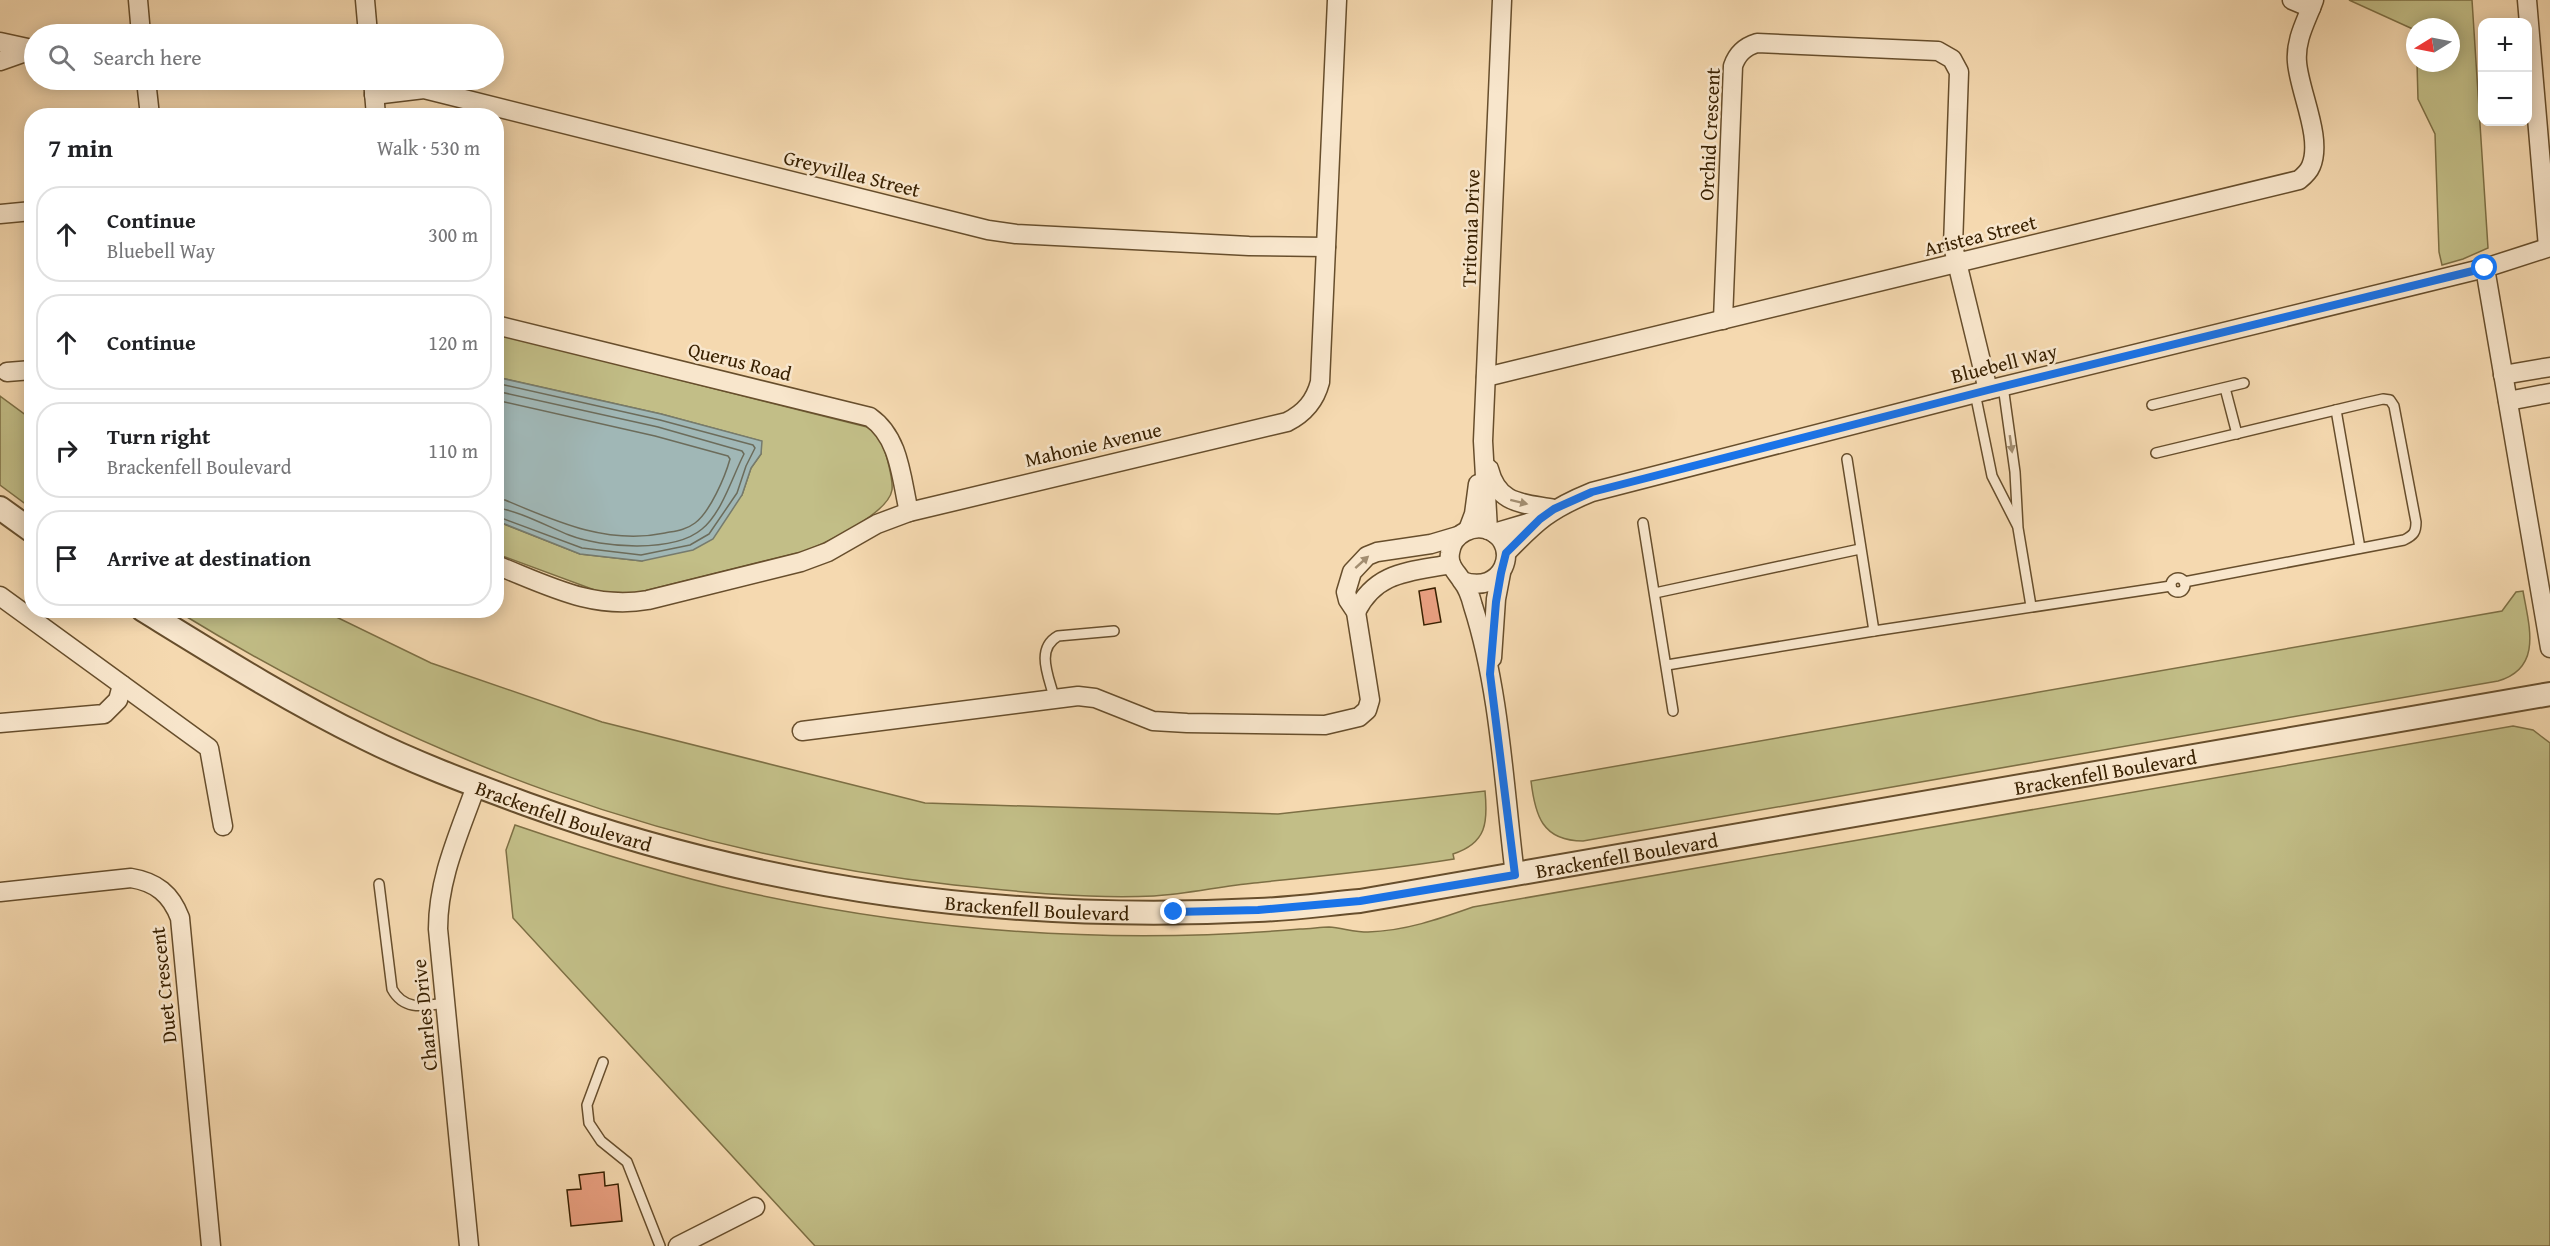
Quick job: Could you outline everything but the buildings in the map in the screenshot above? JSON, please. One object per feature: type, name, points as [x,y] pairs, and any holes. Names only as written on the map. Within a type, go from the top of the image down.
[{"type":"street","points":[[138,0],[140,24]]},
{"type":"street","points":[[364,0],[367,24]]},
{"type":"street","name":"Mahonie Avenue","points":[[504,568],[576,596],[602,603],[627,604],[801,562],[828,552],[877,524],[909,512],[1287,422],[1295,418],[1311,404],[1320,382],[1338,0]]},
{"type":"street","name":"Tritonia Drive","points":[[1463,533],[1474,514],[1483,449],[1502,0]]},
{"type":"street","points":[[2292,0],[2313,4]]},
{"type":"street","points":[[2527,0],[2544,140],[2549,247]]},
{"type":"street","name":"Aristea Street","points":[[1486,377],[2299,180],[2311,168],[2314,155],[2313,137],[2297,61],[2298,41],[2313,4]]},
{"type":"street","points":[[0,42],[24,47]]},
{"type":"street","name":"Orchid Crescent","points":[[1723,320],[1733,66],[1744,48],[1756,43],[1938,51],[1952,59],[1957,65],[1960,80],[1953,246],[1989,390]]},
{"type":"street","points":[[0,61],[24,52]]},
{"type":"street","points":[[147,90],[149,108]]},
{"type":"street","points":[[374,90],[375,108]]},
{"type":"street","name":"Greyvillea Street","points":[[428,90],[500,108]]},
{"type":"street","name":"Greyvillea Street","points":[[504,109],[988,230],[1016,234],[1238,246],[1326,247]]},
{"type":"street","points":[[0,214],[24,212]]},
{"type":"street","name":"Bluebell Way","points":[[1547,514],[1592,492],[1989,390],[2485,268],[2549,247]]},
{"type":"street","points":[[2485,268],[2550,648]]},
{"type":"street","name":"Querus Road","points":[[504,327],[870,417],[880,424],[891,438],[909,512]]},
{"type":"street","points":[[2503,375],[2550,367]]},
{"type":"street","points":[[7,372],[24,371]]},
{"type":"street","points":[[2508,400],[2550,393]]},
{"type":"street","points":[[1483,449],[1492,480],[1503,495],[1512,501],[1547,514]]},
{"type":"street","name":"Tritonia Drive","points":[[1483,449],[1491,532]]},
{"type":"street","points":[[0,508],[24,525]]},
{"type":"street","points":[[1491,532],[1547,514]]},
{"type":"street","points":[[1490,674],[1496,602],[1506,553],[1547,514]]},
{"type":"street","points":[[801,731],[1054,697],[1077,696],[1095,698],[1153,721],[1325,725],[1354,718],[1367,710],[1370,700],[1356,612],[1348,600],[1347,587],[1352,572],[1367,556],[1377,552],[1431,544],[1478,528],[1491,532],[1502,542],[1506,553]]},
{"type":"street","points":[[1463,533],[1452,544],[1449,554],[1450,564],[1462,581],[1473,604],[1490,674],[1515,875]]},
{"type":"street","points":[[1356,612],[1368,593],[1384,580],[1403,573],[1450,564]]},
{"type":"street","points":[[1462,581],[1473,585],[1483,585],[1493,581],[1501,573]]},
{"type":"street","points":[[0,596],[24,614]]},
{"type":"street","points":[[30,618],[209,748],[224,826]]},
{"type":"street","name":"Brackenfell Boulevard","points":[[156,618],[255,679],[366,739],[476,786],[638,842],[729,865],[825,885],[926,901],[1089,912],[1258,910],[1360,901],[2550,694]]},
{"type":"street","points":[[0,723],[104,714],[118,700],[122,685]]},
{"type":"street","name":"Charles Drive","points":[[470,1246],[445,1003],[438,903],[443,875],[476,786]]},
{"type":"street","name":"Duet Crescent","points":[[0,892],[131,878],[160,888],[176,906],[180,918],[211,1246]]},
{"type":"street","points":[[678,1246],[755,1207]]},
{"type":"lane","points":[[2152,405],[2244,383]]},
{"type":"lane","points":[[2225,388],[2237,434]]},
{"type":"lane","points":[[1989,390],[1992,476],[2018,528]]},
{"type":"lane","points":[[1989,390],[2015,472],[2018,528],[2031,606]]},
{"type":"lane","points":[[1667,665],[2171,585],[2175,591],[2179,592],[2184,582],[2360,548],[2412,536],[2416,531],[2394,406],[2390,400],[2384,399],[2156,453]]},
{"type":"lane","points":[[2336,410],[2360,548]]},
{"type":"lane","points":[[1847,459],[1874,631]]},
{"type":"lane","points":[[1643,523],[1674,711]]},
{"type":"lane","points":[[1655,593],[1860,549]]},
{"type":"lane","points":[[1054,697],[1045,656],[1046,646],[1051,640],[1058,636],[1114,631]]},
{"type":"lane","points":[[379,884],[392,989],[402,1002],[410,1005],[445,1003]]},
{"type":"lane","points":[[603,1062],[587,1105],[589,1123],[601,1141],[627,1162],[660,1246]]},
{"type":"shaded area","points":[[2349,0],[2472,0],[2478,126],[2480,126],[2488,248],[2442,265],[2439,252],[2435,134],[2418,99],[2417,72],[2460,72],[2460,18],[2406,18],[2406,26]]},
{"type":"shaded area","points":[[504,336],[867,427],[875,434],[883,447],[892,490],[888,499],[869,517],[806,551],[636,593],[600,592],[504,557],[504,524],[580,554],[642,561],[742,495],[751,468],[761,454],[761,441],[661,414],[504,379]]},
{"type":"shaded area","points":[[0,396],[24,414],[24,503],[0,485]]},
{"type":"shaded area","points":[[2523,591],[2530,631],[2527,656],[2522,666],[2512,675],[2498,681],[1583,841],[1569,840],[1550,831],[1543,824],[1535,805],[1531,781],[2502,611],[2516,592]]},
{"type":"shaded area","points":[[189,618],[338,618],[431,663],[602,722],[925,803],[1278,814],[1485,791],[1485,822],[1479,837],[1473,844],[1453,854],[1454,859],[1379,870],[1242,884],[1179,894],[1079,896],[954,885],[849,870],[747,850],[647,824],[550,792],[455,755],[361,712],[269,664]]},
{"type":"shaded area","points":[[2513,726],[2533,730],[2550,743],[2550,1246],[815,1246],[513,918],[506,850],[515,825],[629,862],[745,892],[813,906],[952,926],[1091,935],[1160,936],[1329,927],[1368,932],[1409,927],[1473,907]]},
{"type":"water","points":[[504,379],[661,414],[762,441],[761,454],[751,468],[742,495],[713,539],[693,550],[642,561],[580,554],[504,524]]},
{"type":"route","points":[[1174,912],[1258,910],[1360,901],[1515,875],[1490,674],[1496,599],[1506,553],[1540,519],[1572,500],[1592,492],[1988,390],[2485,268]]}]
